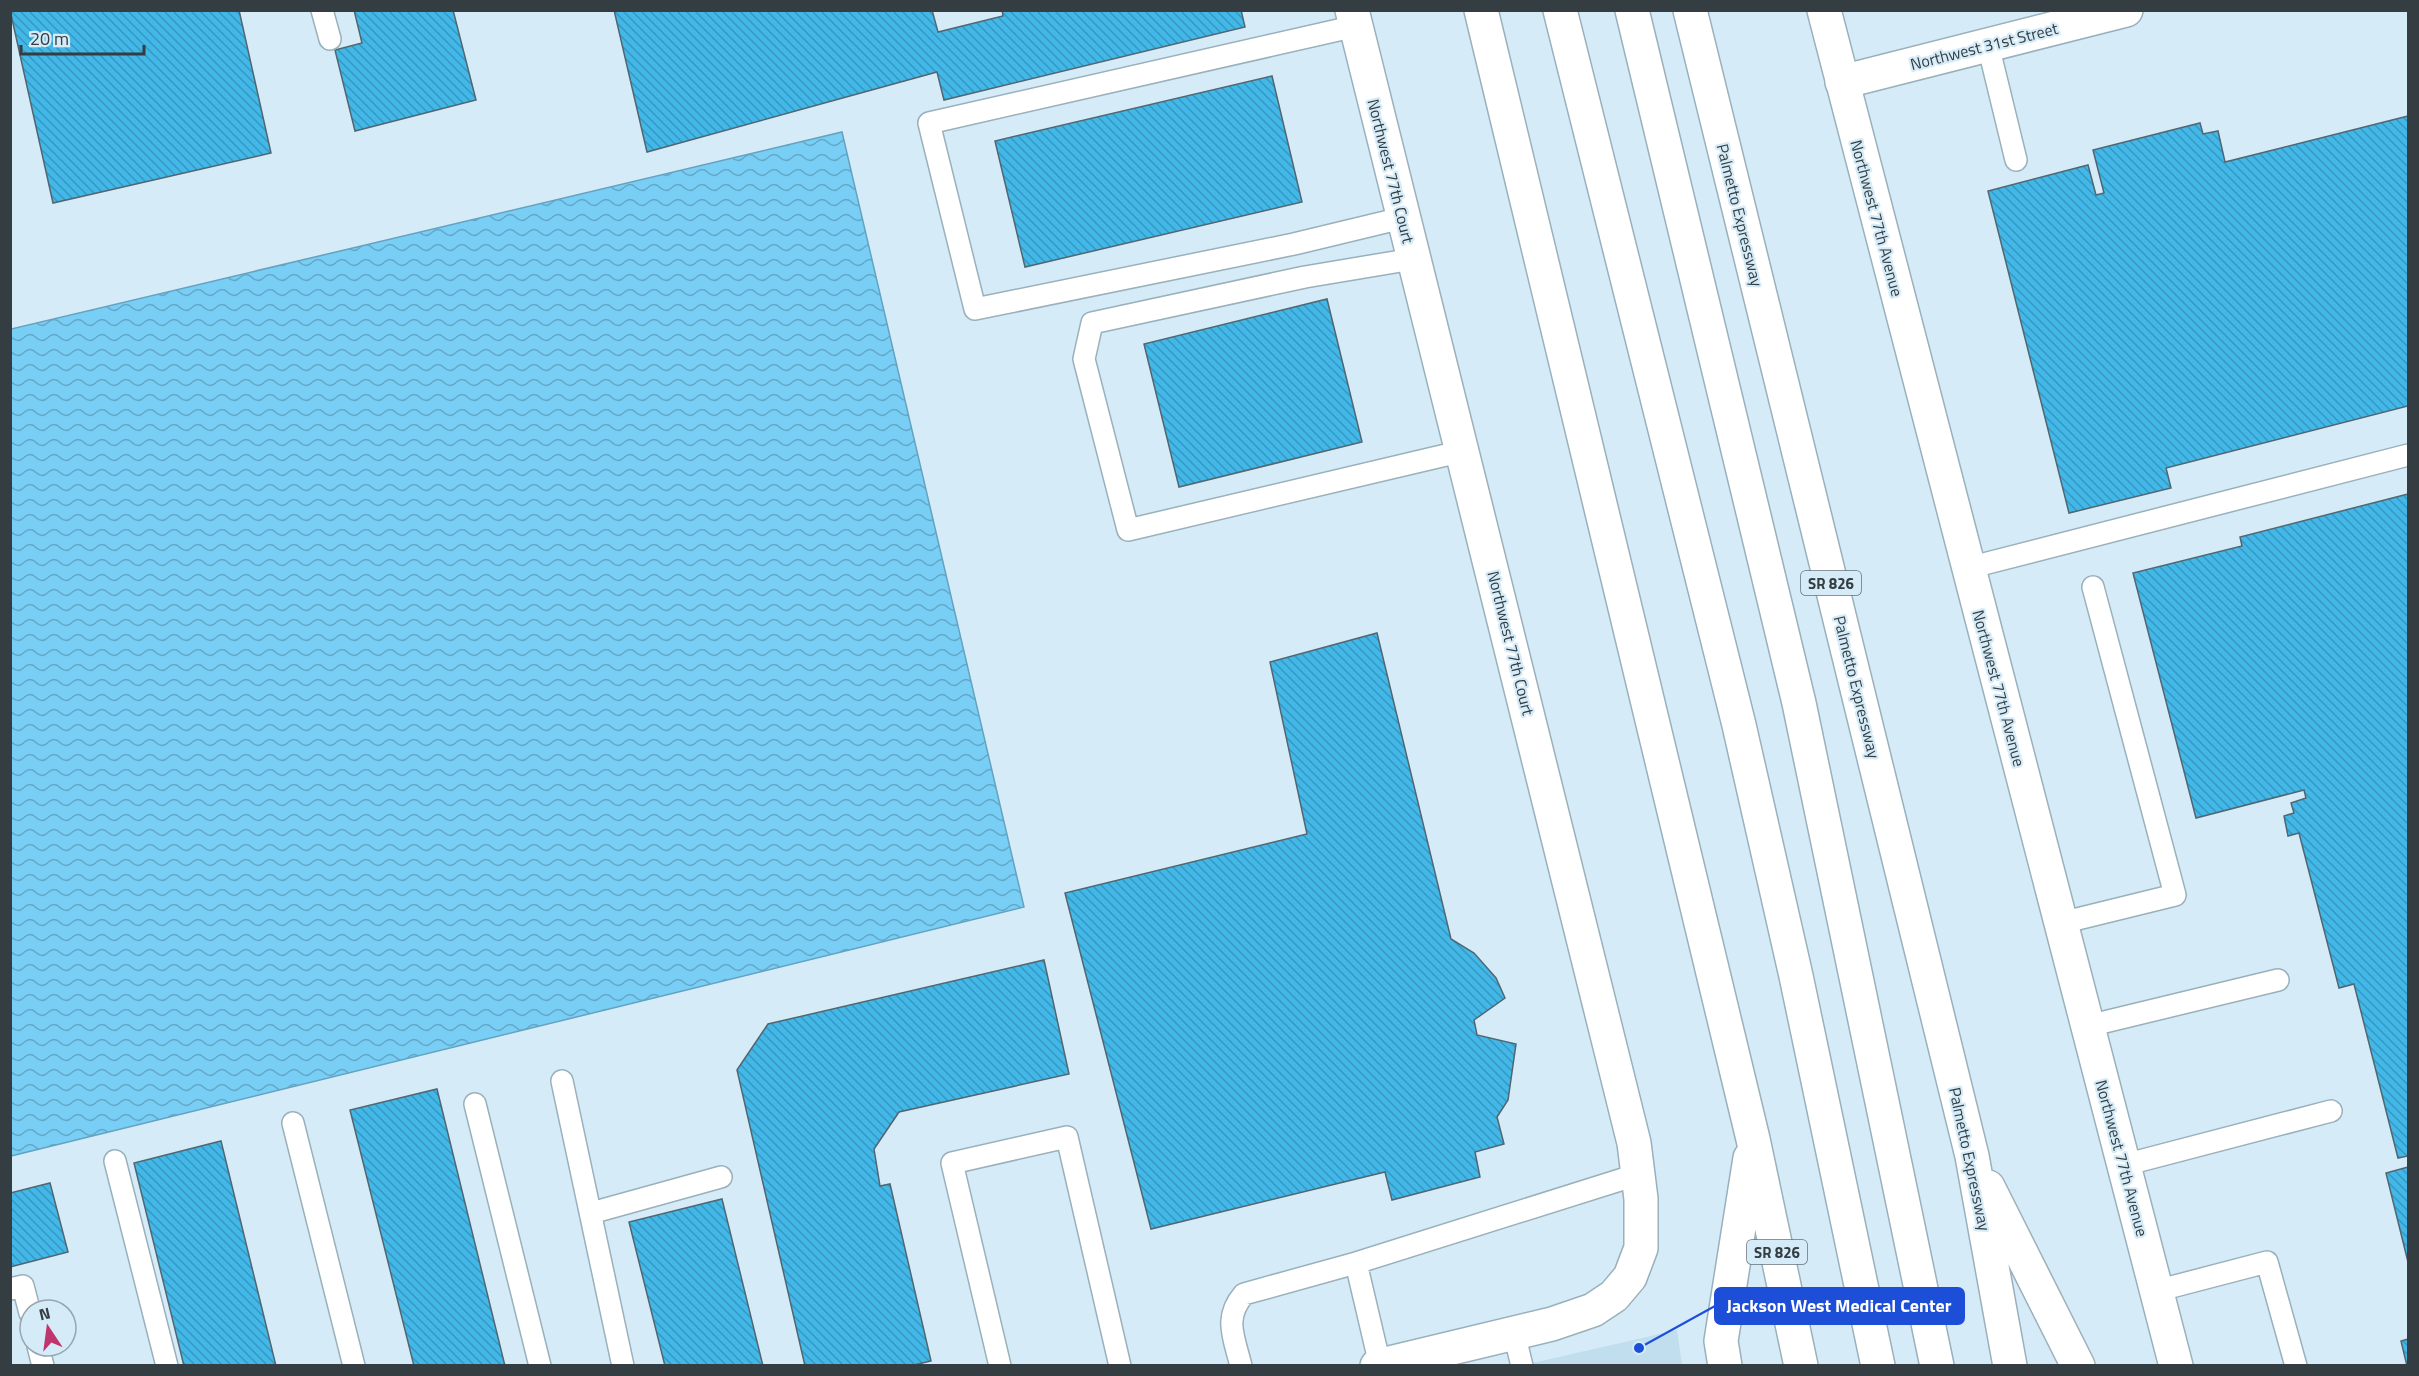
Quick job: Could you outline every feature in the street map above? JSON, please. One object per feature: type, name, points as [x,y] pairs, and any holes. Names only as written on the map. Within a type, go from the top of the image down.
[{"type":"main road","name":"SR 826","points":[[1481,10],[1753,1139],[1801,1365]]},
{"type":"main road","points":[[1560,10],[1742,736],[1799,987],[1878,1365]]},
{"type":"main road","points":[[1632,10],[1799,703],[1937,1365]]},
{"type":"main road","name":"Palmetto Expressway","points":[[1690,10],[1972,1156],[2010,1365]]},
{"type":"main road","name":"Northwest 77th Avenue","points":[[1824,10],[2176,1365]]},
{"type":"main road","name":"Northwest 31st Street","points":[[1842,82],[2126,10]]},
{"type":"main road","name":"Northwest 77th Court","points":[[1354,18],[1634,1143],[1639,1174],[1642,1235],[1636,1264],[1630,1276],[1614,1296],[1593,1310],[1552,1324],[1514,1333]]},
{"type":"main road","points":[[1725,1365],[1721,1341],[1753,1139]]},
{"type":"main road","points":[[1972,1156],[2078,1365]]},
{"type":"main road","points":[[1378,1365],[1514,1333]]},
{"type":"lane","points":[[322,10],[330,39]]},
{"type":"lane","points":[[1354,18],[929,123],[975,309],[1294,244],[1402,218]]},
{"type":"lane","points":[[1988,45],[2016,160]]},
{"type":"lane","points":[[1413,259],[1305,277],[1092,323],[1084,359],[1128,530],[1463,451]]},
{"type":"lane","points":[[1968,568],[2409,455]]},
{"type":"lane","points":[[2061,923],[2175,896],[2092,587]]},
{"type":"lane","points":[[2088,1026],[2278,980]]},
{"type":"lane","points":[[562,1081],[623,1365]]},
{"type":"lane","points":[[475,1104],[540,1365]]},
{"type":"lane","points":[[2124,1165],[2331,1111]]},
{"type":"lane","points":[[293,1124],[354,1365]]},
{"type":"lane","points":[[1000,1365],[952,1163],[1067,1137],[1120,1365]]},
{"type":"lane","points":[[115,1161],[167,1365]]},
{"type":"lane","points":[[1241,1365],[1231,1319],[1233,1306],[1244,1294],[1356,1263],[1639,1174]]},
{"type":"lane","points":[[591,1213],[721,1177]]},
{"type":"lane","points":[[2156,1291],[2267,1262],[2296,1365]]},
{"type":"lane","points":[[1356,1263],[1378,1365]]},
{"type":"lane","points":[[10,1289],[23,1286],[26,1298]]},
{"type":"lane","points":[[1514,1333],[1522,1365]]},
{"type":"shaded area","points":[[1677,1330],[1682,1365],[1520,1366]]},
{"type":"water","points":[[842,132],[1024,907],[11,1156],[11,329]]},
{"type":"building","points":[[10,10],[239,10],[271,153],[53,203]]},
{"type":"building","points":[[354,10],[453,10],[476,100],[355,131],[335,50],[362,43]]},
{"type":"building","points":[[614,10],[932,10],[938,32],[1003,16],[1002,10],[1241,10],[1245,27],[944,100],[937,72],[647,152]]},
{"type":"building","points":[[1272,76],[1302,202],[1025,267],[995,141]]},
{"type":"building","points":[[2408,116],[2408,406],[2166,468],[2171,488],[2069,513],[1988,191],[2088,165],[2096,195],[2104,193],[2093,150],[2200,123],[2203,134],[2218,131],[2225,162]]},
{"type":"building","points":[[1327,299],[1362,442],[1179,487],[1144,344]]},
{"type":"building","points":[[2408,494],[2408,1156],[2398,1158],[2354,984],[2339,988],[2299,833],[2288,836],[2284,816],[2294,813],[2291,803],[2306,798],[2304,790],[2196,818],[2133,573],[2242,546],[2240,537]]},
{"type":"building","points":[[1377,633],[1451,939],[1474,953],[1496,978],[1505,998],[1474,1020],[1477,1035],[1516,1044],[1508,1100],[1497,1117],[1504,1144],[1475,1152],[1480,1177],[1392,1200],[1385,1172],[1151,1229],[1065,893],[1307,834],[1270,662]]},
{"type":"building","points":[[1044,960],[1069,1074],[899,1112],[874,1149],[880,1186],[890,1184],[931,1361],[910,1366],[805,1366],[737,1070],[768,1024]]},
{"type":"building","points":[[437,1089],[505,1366],[414,1366],[350,1110]]},
{"type":"building","points":[[221,1141],[276,1366],[184,1366],[134,1163]]},
{"type":"building","points":[[2408,1167],[2408,1262],[2386,1173]]},
{"type":"building","points":[[50,1183],[68,1252],[10,1267],[10,1193]]},
{"type":"building","points":[[722,1199],[763,1366],[665,1366],[629,1222]]},
{"type":"building","points":[[2408,1339],[2408,1366],[2407,1366],[2401,1341]]},
{"type":"place","name":"Jackson West Medical Center","points":[[1639,1348]]}]
